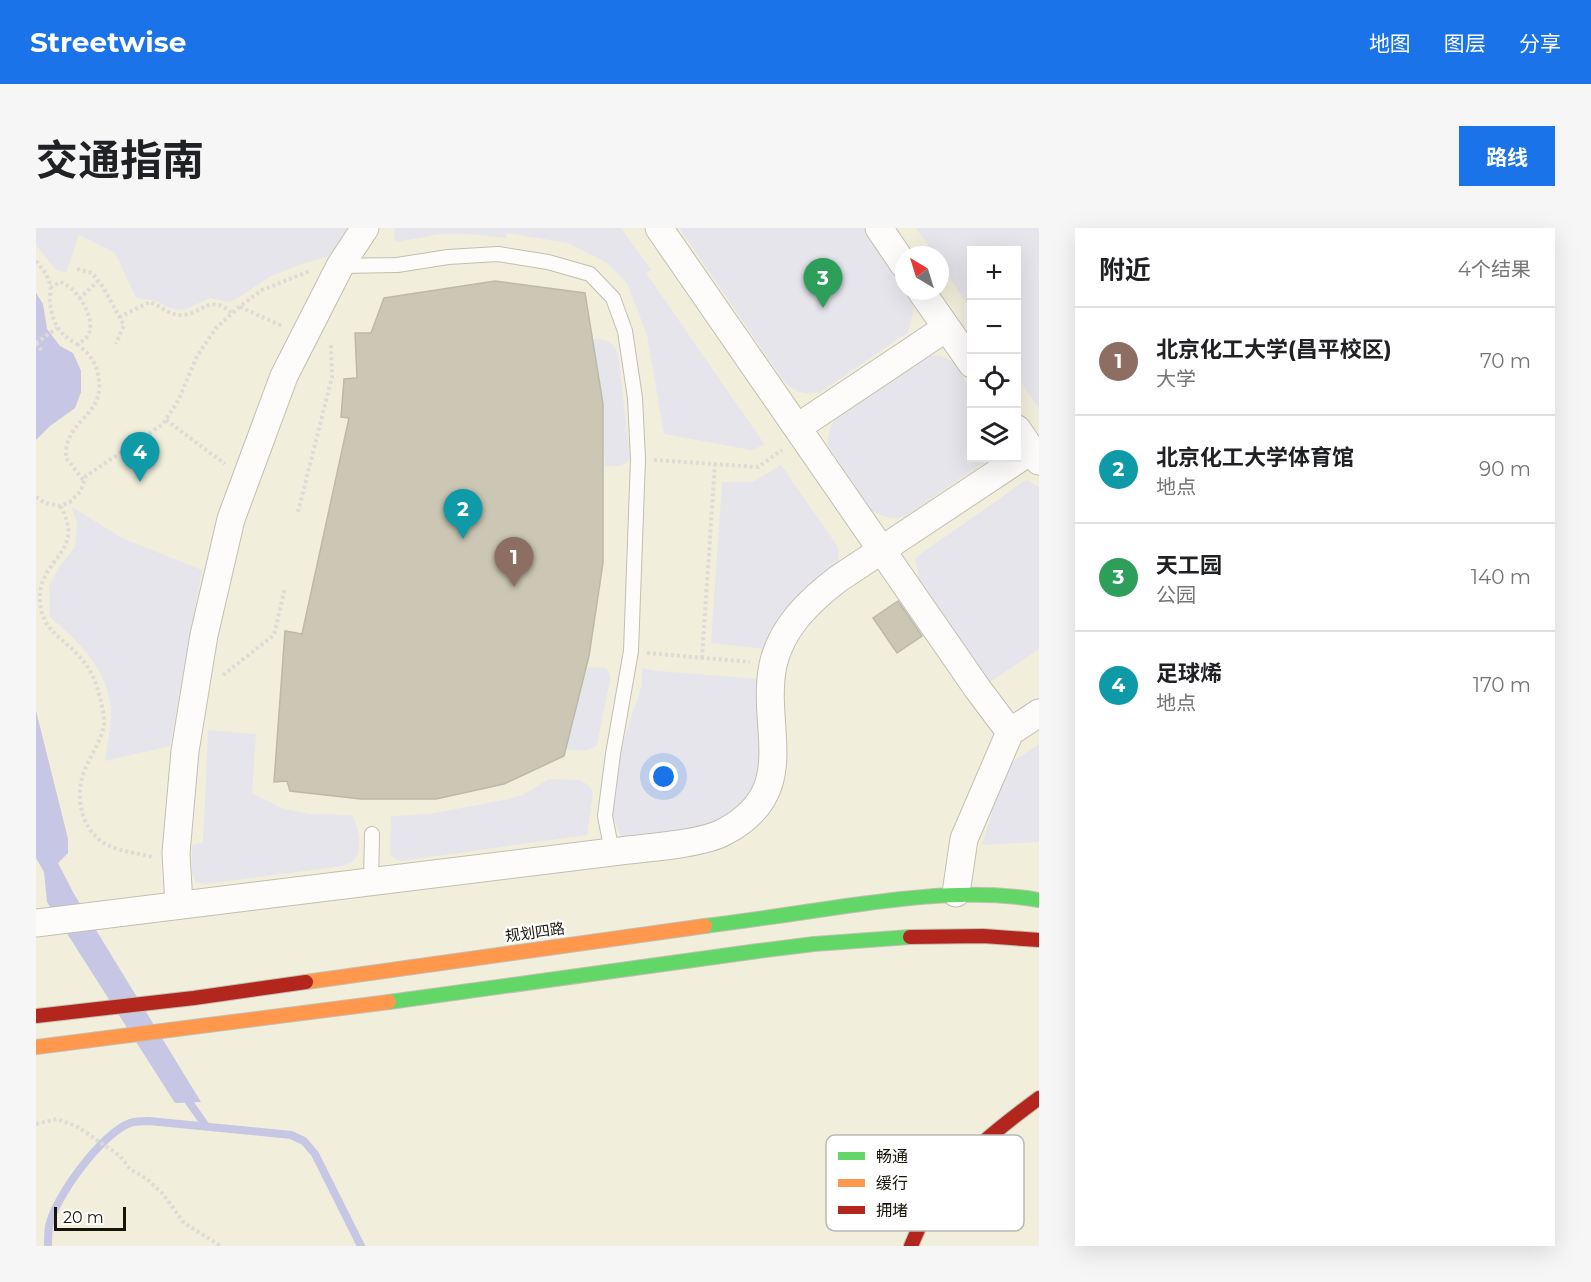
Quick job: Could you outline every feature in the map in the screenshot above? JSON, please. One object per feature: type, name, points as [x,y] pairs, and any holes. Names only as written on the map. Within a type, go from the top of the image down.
[{"type":"main road","name":"规划四路","points":[[36,1016],[194,998],[635,935],[956,893],[1015,895],[1039,900]]},
{"type":"main road","points":[[36,1047],[462,993],[857,938],[995,935],[1039,940]]},
{"type":"main road","points":[[992,1135],[1008,1120],[1039,1098]]},
{"type":"main road","points":[[911,1246],[918,1231]]},
{"type":"street","points":[[179,905],[176,853],[185,751],[204,635],[231,519],[284,376],[340,266],[365,228]]},
{"type":"street","points":[[660,228],[976,688],[1010,732]]},
{"type":"street","points":[[879,228],[895,252]]},
{"type":"street","points":[[927,300],[967,357]]},
{"type":"street","points":[[801,432],[946,328]]},
{"type":"street","points":[[36,923],[612,852],[706,839],[723,833],[748,816],[768,787],[772,770],[774,664],[795,618],[808,603],[838,579],[1029,446]]},
{"type":"street","points":[[956,893],[964,839],[1010,732],[1039,713]]},
{"type":"lane","points":[[340,266],[397,265],[448,257],[498,254],[548,262],[590,274],[613,298],[625,331],[635,398],[638,459],[631,651],[605,816],[612,852]]},
{"type":"lane","points":[[371,881],[372,834]]},
{"type":"path","points":[[36,261],[51,287],[50,302],[57,328],[63,337],[89,353],[96,364],[100,384],[98,399],[67,444],[66,458],[84,481]]},
{"type":"path","points":[[36,497],[45,503],[60,506],[70,502],[80,492],[86,476],[163,424],[178,401],[197,356],[216,328],[239,307],[262,290],[289,279],[311,271],[340,266]]},
{"type":"path","points":[[77,269],[92,273],[103,287],[124,325],[116,345]]},
{"type":"path","points":[[51,287],[60,282],[67,284],[79,298],[87,314],[90,328],[84,340],[77,344]]},
{"type":"path","points":[[79,298],[98,282]]},
{"type":"path","points":[[119,317],[150,302],[175,314],[183,315],[210,304],[225,307],[232,313]]},
{"type":"path","points":[[239,307],[308,329],[331,342],[332,377],[298,512]]},
{"type":"path","points":[[43,352],[36,343],[57,328]]},
{"type":"path","points":[[166,420],[245,479]]},
{"type":"path","points":[[638,459],[758,467],[801,432]]},
{"type":"path","points":[[702,658],[715,464]]},
{"type":"path","points":[[60,506],[68,520],[70,534],[40,586],[40,602],[43,618],[51,631],[78,655],[90,671],[102,704],[104,724],[94,754],[85,768],[81,784],[79,801],[84,820],[93,834],[104,843],[130,852],[163,859],[177,868]]},
{"type":"path","points":[[194,698],[274,635],[285,588]]},
{"type":"path","points":[[631,651],[774,664]]},
{"type":"path","points":[[36,1124],[57,1119],[78,1127],[120,1156],[130,1168],[147,1179],[163,1194],[184,1223],[221,1246]]},
{"type":"shaded area","points":[[36,228],[352,228],[337,254],[301,264],[269,277],[235,300],[229,302],[210,298],[184,310],[169,308],[157,301],[136,298],[115,253],[79,235],[66,273],[55,269],[36,245]]},
{"type":"shaded area","points":[[396,228],[621,228],[651,270],[646,273],[765,445],[751,450],[664,434],[647,335],[627,283],[607,263],[568,243],[507,233],[506,238],[441,234],[396,242],[394,235]]},
{"type":"shaded area","points":[[679,228],[864,228],[895,273],[895,300],[912,300],[913,303],[908,332],[821,392],[804,393],[791,388],[783,380]]},
{"type":"shaded area","points":[[916,228],[1039,228],[1039,409],[1021,382],[1021,246],[967,246],[967,304],[949,277],[949,246],[929,246]]},
{"type":"shaded area","points":[[599,339],[611,343],[618,354],[630,457],[620,466],[605,466],[600,403],[589,340]]},
{"type":"shaded area","points":[[939,355],[953,362],[967,383],[967,462],[984,462],[904,517],[885,517],[871,510],[828,445],[830,428],[839,413],[922,357]]},
{"type":"shaded area","points":[[781,465],[838,547],[839,565],[767,649],[711,643],[722,482],[753,482]]},
{"type":"shaded area","points":[[1026,480],[1039,487],[1039,649],[990,682],[919,578],[915,558]]},
{"type":"shaded area","points":[[72,507],[122,538],[202,570],[170,746],[105,761],[111,710],[104,681],[81,647],[50,617],[49,586],[60,566],[75,547],[77,523]]},
{"type":"shaded area","points":[[588,667],[606,668],[610,680],[597,745],[584,750],[560,748],[565,739]]},
{"type":"shaded area","points":[[642,668],[758,679],[762,744],[760,771],[744,804],[707,828],[622,839],[612,814],[623,742],[642,685]]},
{"type":"shaded area","points":[[208,730],[256,734],[252,793],[284,809],[311,814],[352,815],[359,839],[356,858],[343,866],[206,884],[196,882],[192,874],[192,845],[203,843]]},
{"type":"shaded area","points":[[1039,744],[1039,842],[982,845],[1002,779],[1011,763]]},
{"type":"shaded area","points":[[549,779],[580,780],[593,792],[587,835],[402,861],[390,854],[391,816],[429,814],[504,800],[523,795]]},
{"type":"water","points":[[36,293],[43,304],[47,329],[60,346],[73,353],[81,371],[81,392],[75,408],[50,426],[36,440]]},
{"type":"water","points":[[36,711],[68,839],[68,853],[58,863],[74,894],[201,1102],[175,1103],[47,902],[44,872],[36,858]]},
{"type":"building","points":[[495,281],[585,293],[603,404],[603,563],[589,656],[564,756],[504,784],[436,799],[361,799],[290,791],[287,781],[274,782],[285,631],[302,634],[349,418],[341,417],[344,379],[357,378],[355,333],[371,333],[384,298]]},
{"type":"building","points":[[898,601],[922,636],[897,653],[873,618]]},
{"type":"waterway","points":[[184,1095],[206,1126]]},
{"type":"waterway","points":[[48,1246],[49,1227],[53,1215],[69,1184],[106,1139],[132,1122],[140,1121],[291,1135],[304,1141],[315,1154],[361,1246]]},
{"type":"traffic: fast","points":[[705,926],[919,897],[991,895],[1039,900]]},
{"type":"traffic: fast","points":[[389,1002],[814,944],[910,937]]},
{"type":"traffic: slow","points":[[306,982],[705,926]]},
{"type":"traffic: slow","points":[[36,1047],[389,1002]]},
{"type":"traffic: jam","points":[[910,937],[983,936],[1039,940]]},
{"type":"traffic: jam","points":[[36,1016],[194,998],[306,982]]},
{"type":"traffic: jam","points":[[992,1135],[1039,1098]]},
{"type":"traffic: jam","points":[[911,1246],[917,1231]]},
{"type":"place","name":"天工园","points":[[823,308]]},
{"type":"place","name":"足球烯","points":[[140,482]]},
{"type":"place","name":"北京化工大学体育馆","points":[[463,539]]},
{"type":"place","name":"北京化工大学(昌平校区)","points":[[514,587]]}]
